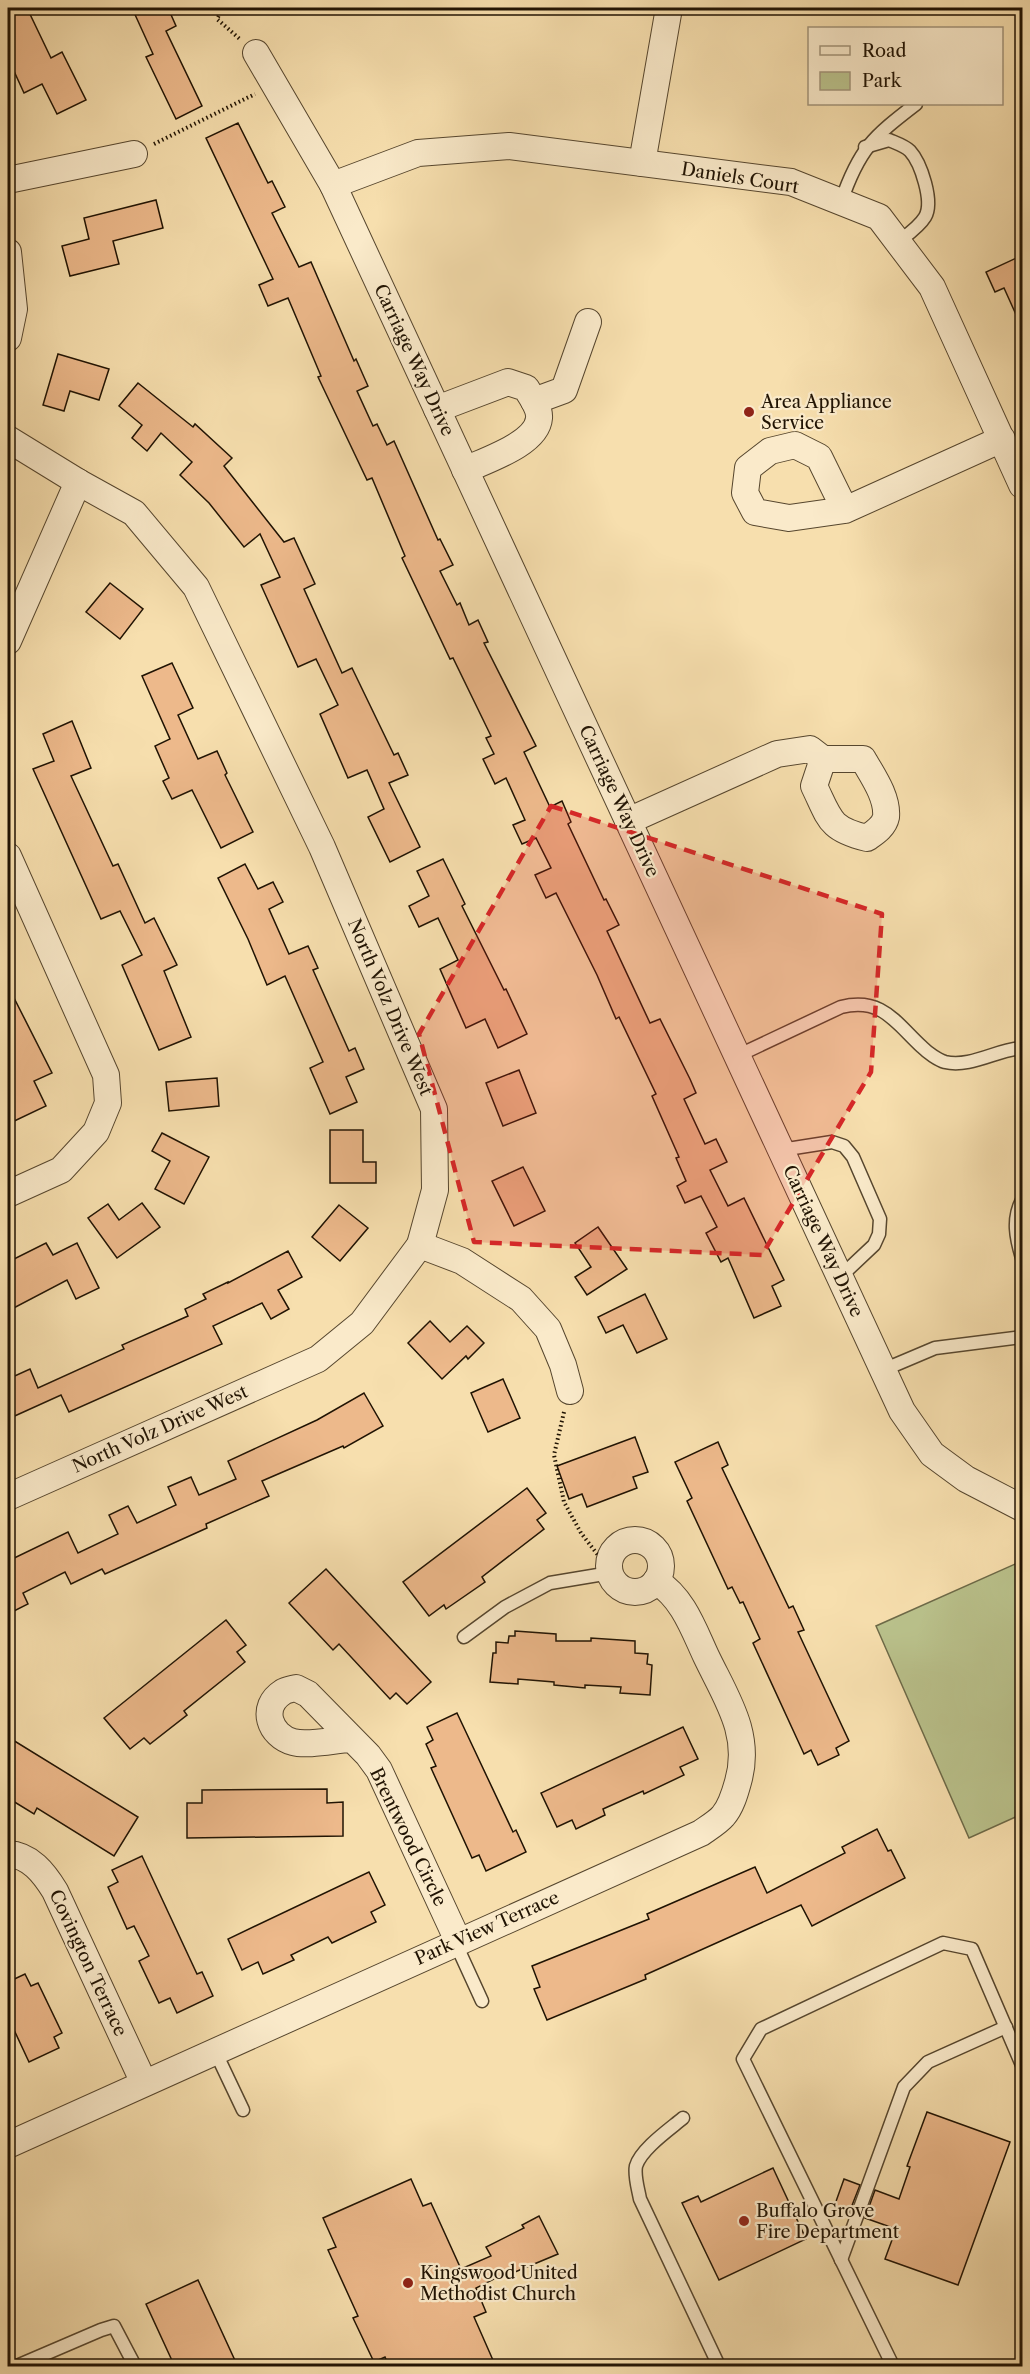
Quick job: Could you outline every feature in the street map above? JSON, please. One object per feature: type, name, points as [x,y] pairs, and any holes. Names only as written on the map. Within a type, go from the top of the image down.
[{"type":"street","points":[[642,163],[671,8]]},
{"type":"street","name":"Carriage Way Drive","points":[[256,53],[333,185],[902,1411],[932,1454],[966,1479],[1023,1508]]},
{"type":"street","name":"Daniels Court","points":[[333,185],[418,153],[509,146],[791,182],[879,217],[932,287],[1023,485]]},
{"type":"street","points":[[8,180],[134,154]]},
{"type":"street","points":[[8,252],[14,309],[8,338]]},
{"type":"street","points":[[534,401],[564,390],[588,322]]},
{"type":"street","points":[[437,409],[508,382],[526,388],[534,401],[539,416],[536,429],[530,436],[519,445],[465,470]]},
{"type":"street","name":"North Volz Drive West","points":[[8,439],[78,483],[134,513],[196,587],[322,847],[434,1109],[435,1190],[420,1245],[362,1323],[318,1359],[8,1497]]},
{"type":"street","points":[[845,510],[1002,439]]},
{"type":"street","points":[[8,641],[78,483]]},
{"type":"street","points":[[628,821],[777,754],[810,749],[824,759]]},
{"type":"street","points":[[8,856],[106,1075],[108,1103],[96,1132],[61,1170],[8,1194]]},
{"type":"street","points":[[420,1245],[462,1261],[521,1299],[548,1329],[563,1365],[570,1391]]},
{"type":"street","points":[[629,1540],[651,1545],[658,1554],[661,1568],[656,1581],[645,1590],[634,1592],[623,1589],[614,1581],[610,1571],[611,1556],[619,1545],[629,1540]]},
{"type":"street","name":"Park View Terrace","points":[[8,2145],[701,1833],[723,1816],[735,1795],[741,1772],[744,1748],[737,1722],[682,1605],[668,1588],[656,1581]]},
{"type":"street","name":"Brentwood Circle","points":[[350,1739],[368,1755],[379,1770],[457,1942]]},
{"type":"street","name":"Covington Terrace","points":[[12,1854],[44,1874],[55,1891],[144,2083]]},
{"type":"lane","points":[[842,202],[850,175],[866,147],[880,132],[915,105]]},
{"type":"lane","points":[[866,147],[889,140],[909,150],[922,176],[929,199],[929,208],[920,223],[898,242]]},
{"type":"lane","points":[[737,1056],[841,1007],[856,1003],[880,1008],[927,1052],[944,1062],[970,1061],[1009,1048],[1023,1048]]},
{"type":"lane","points":[[781,1150],[832,1142],[844,1146],[854,1157],[880,1219],[879,1234],[874,1245],[840,1277]]},
{"type":"lane","points":[[1023,1200],[1019,1207],[1015,1230],[1023,1258]]},
{"type":"lane","points":[[883,1370],[935,1348],[1023,1337]]},
{"type":"lane","points":[[464,1637],[505,1607],[550,1583],[610,1571]]},
{"type":"lane","points":[[457,1942],[482,2001]]},
{"type":"lane","points":[[893,2367],[742,2058],[762,2029],[944,1943],[972,1949],[1023,2065]]},
{"type":"lane","points":[[841,2260],[904,2087],[928,2062],[1006,2027]]},
{"type":"lane","points":[[215,2051],[243,2110]]},
{"type":"lane","points":[[683,2118],[646,2151],[636,2164],[636,2179],[640,2199],[719,2367]]},
{"type":"lane","points":[[17,2367],[114,2326],[135,2367]]},
{"type":"path","points":[[223,8],[217,19],[256,53]]},
{"type":"path","points":[[134,154],[274,84]]},
{"type":"path","points":[[570,1391],[554,1455],[564,1502],[581,1533],[610,1571]]},
{"type":"highlighted area","points":[[551,806],[882,914],[871,1072],[762,1255],[474,1242],[419,1034]]},
{"type":"green space","points":[[1022,1561],[1022,1814],[969,1838],[876,1626]]},
{"type":"building","points":[[8,8],[27,8],[51,58],[62,52],[86,100],[57,114],[42,84],[24,93],[8,58]]},
{"type":"building","points":[[132,8],[168,8],[176,26],[166,31],[202,106],[176,119],[146,57],[153,54]]},
{"type":"building","points":[[238,123],[268,183],[272,181],[285,207],[272,213],[299,267],[311,262],[354,361],[356,359],[368,386],[357,391],[373,426],[377,424],[387,445],[394,441],[438,540],[440,539],[453,565],[440,571],[457,605],[460,603],[469,625],[478,620],[488,642],[484,643],[536,746],[524,752],[550,807],[562,801],[571,822],[568,824],[604,900],[606,899],[619,925],[607,931],[650,1023],[660,1019],[690,1079],[696,1093],[684,1099],[705,1144],[716,1139],[727,1162],[710,1170],[728,1206],[744,1198],[784,1280],[772,1286],[781,1306],[754,1318],[728,1258],[721,1262],[706,1233],[717,1227],[701,1196],[685,1203],[677,1186],[686,1181],[676,1158],[679,1157],[652,1096],[656,1094],[619,1017],[616,1019],[556,893],[546,898],[535,875],[551,868],[536,838],[522,844],[513,825],[525,820],[506,778],[495,784],[483,759],[494,754],[486,738],[491,736],[453,658],[450,659],[402,558],[405,556],[372,478],[367,480],[318,377],[321,376],[288,298],[268,306],[259,285],[273,279],[206,138]]},
{"type":"building","points":[[156,200],[163,228],[113,241],[119,264],[70,276],[62,246],[89,239],[84,218]]},
{"type":"building","points":[[1023,255],[1023,330],[1004,288],[995,292],[986,272]]},
{"type":"building","points":[[58,354],[109,369],[99,400],[70,391],[64,411],[43,405]]},
{"type":"building","points":[[138,383],[193,427],[195,424],[232,458],[224,466],[284,542],[294,538],[315,584],[304,589],[342,673],[352,668],[394,755],[398,753],[408,775],[389,783],[420,847],[390,862],[368,817],[384,809],[367,770],[348,778],[320,714],[338,705],[316,659],[298,667],[261,585],[280,577],[260,534],[244,547],[209,503],[180,475],[192,462],[161,433],[147,451],[132,438],[142,425],[119,406]]},
{"type":"building","points":[[110,583],[143,609],[120,639],[86,612]]},
{"type":"building","points":[[172,663],[193,708],[178,715],[198,759],[217,751],[227,773],[225,775],[253,832],[221,848],[192,790],[172,799],[163,781],[169,778],[155,746],[170,739],[142,676]]},
{"type":"building","points":[[72,721],[91,768],[71,776],[113,866],[118,864],[145,923],[154,918],[177,965],[164,971],[191,1037],[159,1050],[122,965],[142,955],[120,911],[101,919],[33,769],[54,761],[43,734]]},
{"type":"building","points":[[443,859],[465,904],[462,906],[527,1034],[498,1048],[485,1019],[466,1028],[440,969],[458,960],[438,918],[419,927],[409,906],[429,896],[417,871]]},
{"type":"building","points":[[245,864],[258,889],[273,882],[283,902],[269,909],[289,954],[308,946],[318,968],[313,970],[349,1051],[355,1048],[364,1069],[346,1077],[357,1102],[330,1114],[310,1068],[323,1062],[285,976],[267,985],[248,939],[218,878]]},
{"type":"building","points":[[8,986],[52,1073],[34,1081],[46,1106],[8,1124]]},
{"type":"building","points":[[519,1070],[536,1113],[503,1126],[486,1083]]},
{"type":"building","points":[[217,1078],[219,1106],[169,1111],[166,1082]]},
{"type":"building","points":[[330,1130],[363,1130],[363,1162],[376,1162],[376,1183],[330,1183]]},
{"type":"building","points":[[162,1133],[209,1157],[184,1204],[155,1189],[170,1161],[152,1151]]},
{"type":"building","points":[[523,1167],[545,1211],[514,1226],[492,1181]]},
{"type":"building","points":[[142,1203],[160,1227],[117,1258],[88,1218],[108,1204],[119,1220]]},
{"type":"building","points":[[339,1205],[368,1228],[340,1261],[312,1237]]},
{"type":"building","points":[[598,1227],[627,1269],[587,1295],[575,1277],[591,1267],[575,1243]]},
{"type":"building","points":[[46,1243],[53,1255],[77,1243],[99,1288],[76,1299],[67,1280],[8,1311],[8,1262]]},
{"type":"building","points":[[288,1251],[302,1277],[278,1290],[289,1309],[271,1319],[262,1303],[213,1326],[222,1344],[69,1412],[61,1395],[8,1419],[8,1379],[30,1369],[38,1388],[124,1349],[122,1345],[188,1316],[185,1309],[206,1299],[203,1294]]},
{"type":"building","points":[[645,1294],[667,1339],[637,1353],[623,1325],[606,1333],[598,1317]]},
{"type":"building","points":[[430,1321],[450,1342],[467,1326],[484,1343],[468,1359],[466,1356],[442,1379],[408,1343]]},
{"type":"building","points":[[503,1379],[520,1418],[488,1432],[471,1393]]},
{"type":"building","points":[[364,1393],[383,1426],[344,1448],[343,1446],[262,1481],[269,1496],[206,1524],[207,1528],[105,1574],[102,1569],[71,1584],[65,1572],[23,1593],[28,1604],[8,1614],[8,1561],[68,1532],[78,1553],[118,1534],[109,1515],[128,1506],[137,1523],[176,1505],[168,1487],[191,1477],[199,1495],[236,1479],[228,1461],[317,1420]]},
{"type":"building","points":[[635,1437],[648,1472],[633,1477],[637,1488],[587,1507],[582,1494],[569,1499],[557,1466]]},
{"type":"building","points":[[718,1442],[728,1465],[722,1468],[789,1608],[793,1606],[804,1630],[798,1632],[849,1741],[836,1748],[839,1755],[818,1765],[811,1750],[804,1754],[753,1643],[760,1639],[743,1602],[740,1603],[732,1587],[728,1589],[687,1501],[692,1498],[675,1462]]},
{"type":"building","points":[[527,1488],[546,1513],[537,1520],[544,1529],[482,1577],[485,1582],[446,1609],[444,1605],[429,1616],[403,1582]]},
{"type":"building","points":[[326,1569],[431,1682],[407,1704],[396,1693],[390,1699],[339,1644],[333,1650],[289,1603]]},
{"type":"building","points":[[226,1620],[246,1645],[237,1652],[245,1662],[184,1711],[187,1715],[150,1744],[144,1738],[130,1749],[104,1718]]},
{"type":"building","points":[[515,1631],[556,1634],[556,1641],[591,1641],[591,1638],[635,1641],[635,1653],[648,1654],[647,1664],[652,1665],[650,1695],[620,1693],[621,1687],[585,1685],[585,1688],[554,1685],[554,1682],[518,1679],[518,1684],[490,1682],[496,1642],[508,1643],[509,1636],[515,1636]]},
{"type":"building","points":[[457,1713],[513,1832],[516,1830],[526,1852],[486,1871],[479,1855],[472,1858],[431,1768],[436,1766],[426,1744],[433,1740],[427,1727]]},
{"type":"building","points":[[683,1727],[698,1759],[680,1767],[684,1775],[644,1794],[643,1791],[603,1809],[605,1815],[576,1829],[572,1820],[557,1827],[541,1793]]},
{"type":"building","points":[[8,1737],[138,1817],[114,1856],[37,1808],[34,1814],[8,1798]]},
{"type":"building","points":[[327,1789],[327,1803],[343,1802],[343,1836],[187,1838],[187,1803],[202,1803],[202,1790]]},
{"type":"building","points":[[877,1829],[905,1878],[812,1926],[801,1905],[645,1975],[646,1979],[547,2020],[534,1989],[540,1987],[532,1966],[649,1919],[647,1914],[755,1867],[767,1893],[845,1853],[842,1847]]},
{"type":"building","points":[[142,1856],[197,1974],[202,1972],[213,1996],[177,2013],[170,1998],[159,2003],[139,1961],[149,1956],[134,1926],[127,1929],[108,1887],[118,1882],[112,1870]]},
{"type":"building","points":[[369,1872],[385,1905],[371,1912],[376,1922],[332,1943],[328,1937],[291,1955],[294,1960],[263,1974],[258,1962],[242,1970],[228,1939]]},
{"type":"building","points":[[25,1974],[31,1986],[38,1983],[62,2033],[54,2037],[59,2048],[29,2062],[8,2017],[8,1982]]},
{"type":"building","points":[[927,2112],[1010,2142],[958,2285],[885,2259],[896,2229],[865,2218],[875,2190],[899,2199],[910,2167],[907,2166]]},
{"type":"building","name":"Buffalo Grove Fire Department","points":[[773,2168],[806,2239],[719,2280],[682,2203],[698,2196],[701,2202]]},
{"type":"building","name":"Kingswood United Methodist Church","points":[[411,2179],[423,2206],[431,2203],[461,2269],[491,2256],[486,2247],[524,2228],[522,2225],[539,2216],[558,2254],[515,2272],[514,2269],[476,2288],[486,2312],[474,2317],[496,2367],[389,2367],[385,2357],[374,2362],[353,2318],[358,2316],[328,2250],[336,2247],[323,2218]]},
{"type":"building","points":[[844,2179],[860,2185],[849,2213],[834,2207]]},
{"type":"building","points":[[198,2280],[238,2367],[175,2367],[146,2304]]},
{"type":"place","name":"Area Appliance Service","points":[[749,412]]},
{"type":"place","name":"Buffalo Grove Fire Department","points":[[744,2221]]},
{"type":"place","name":"Kingswood United Methodist Church","points":[[408,2283]]}]
